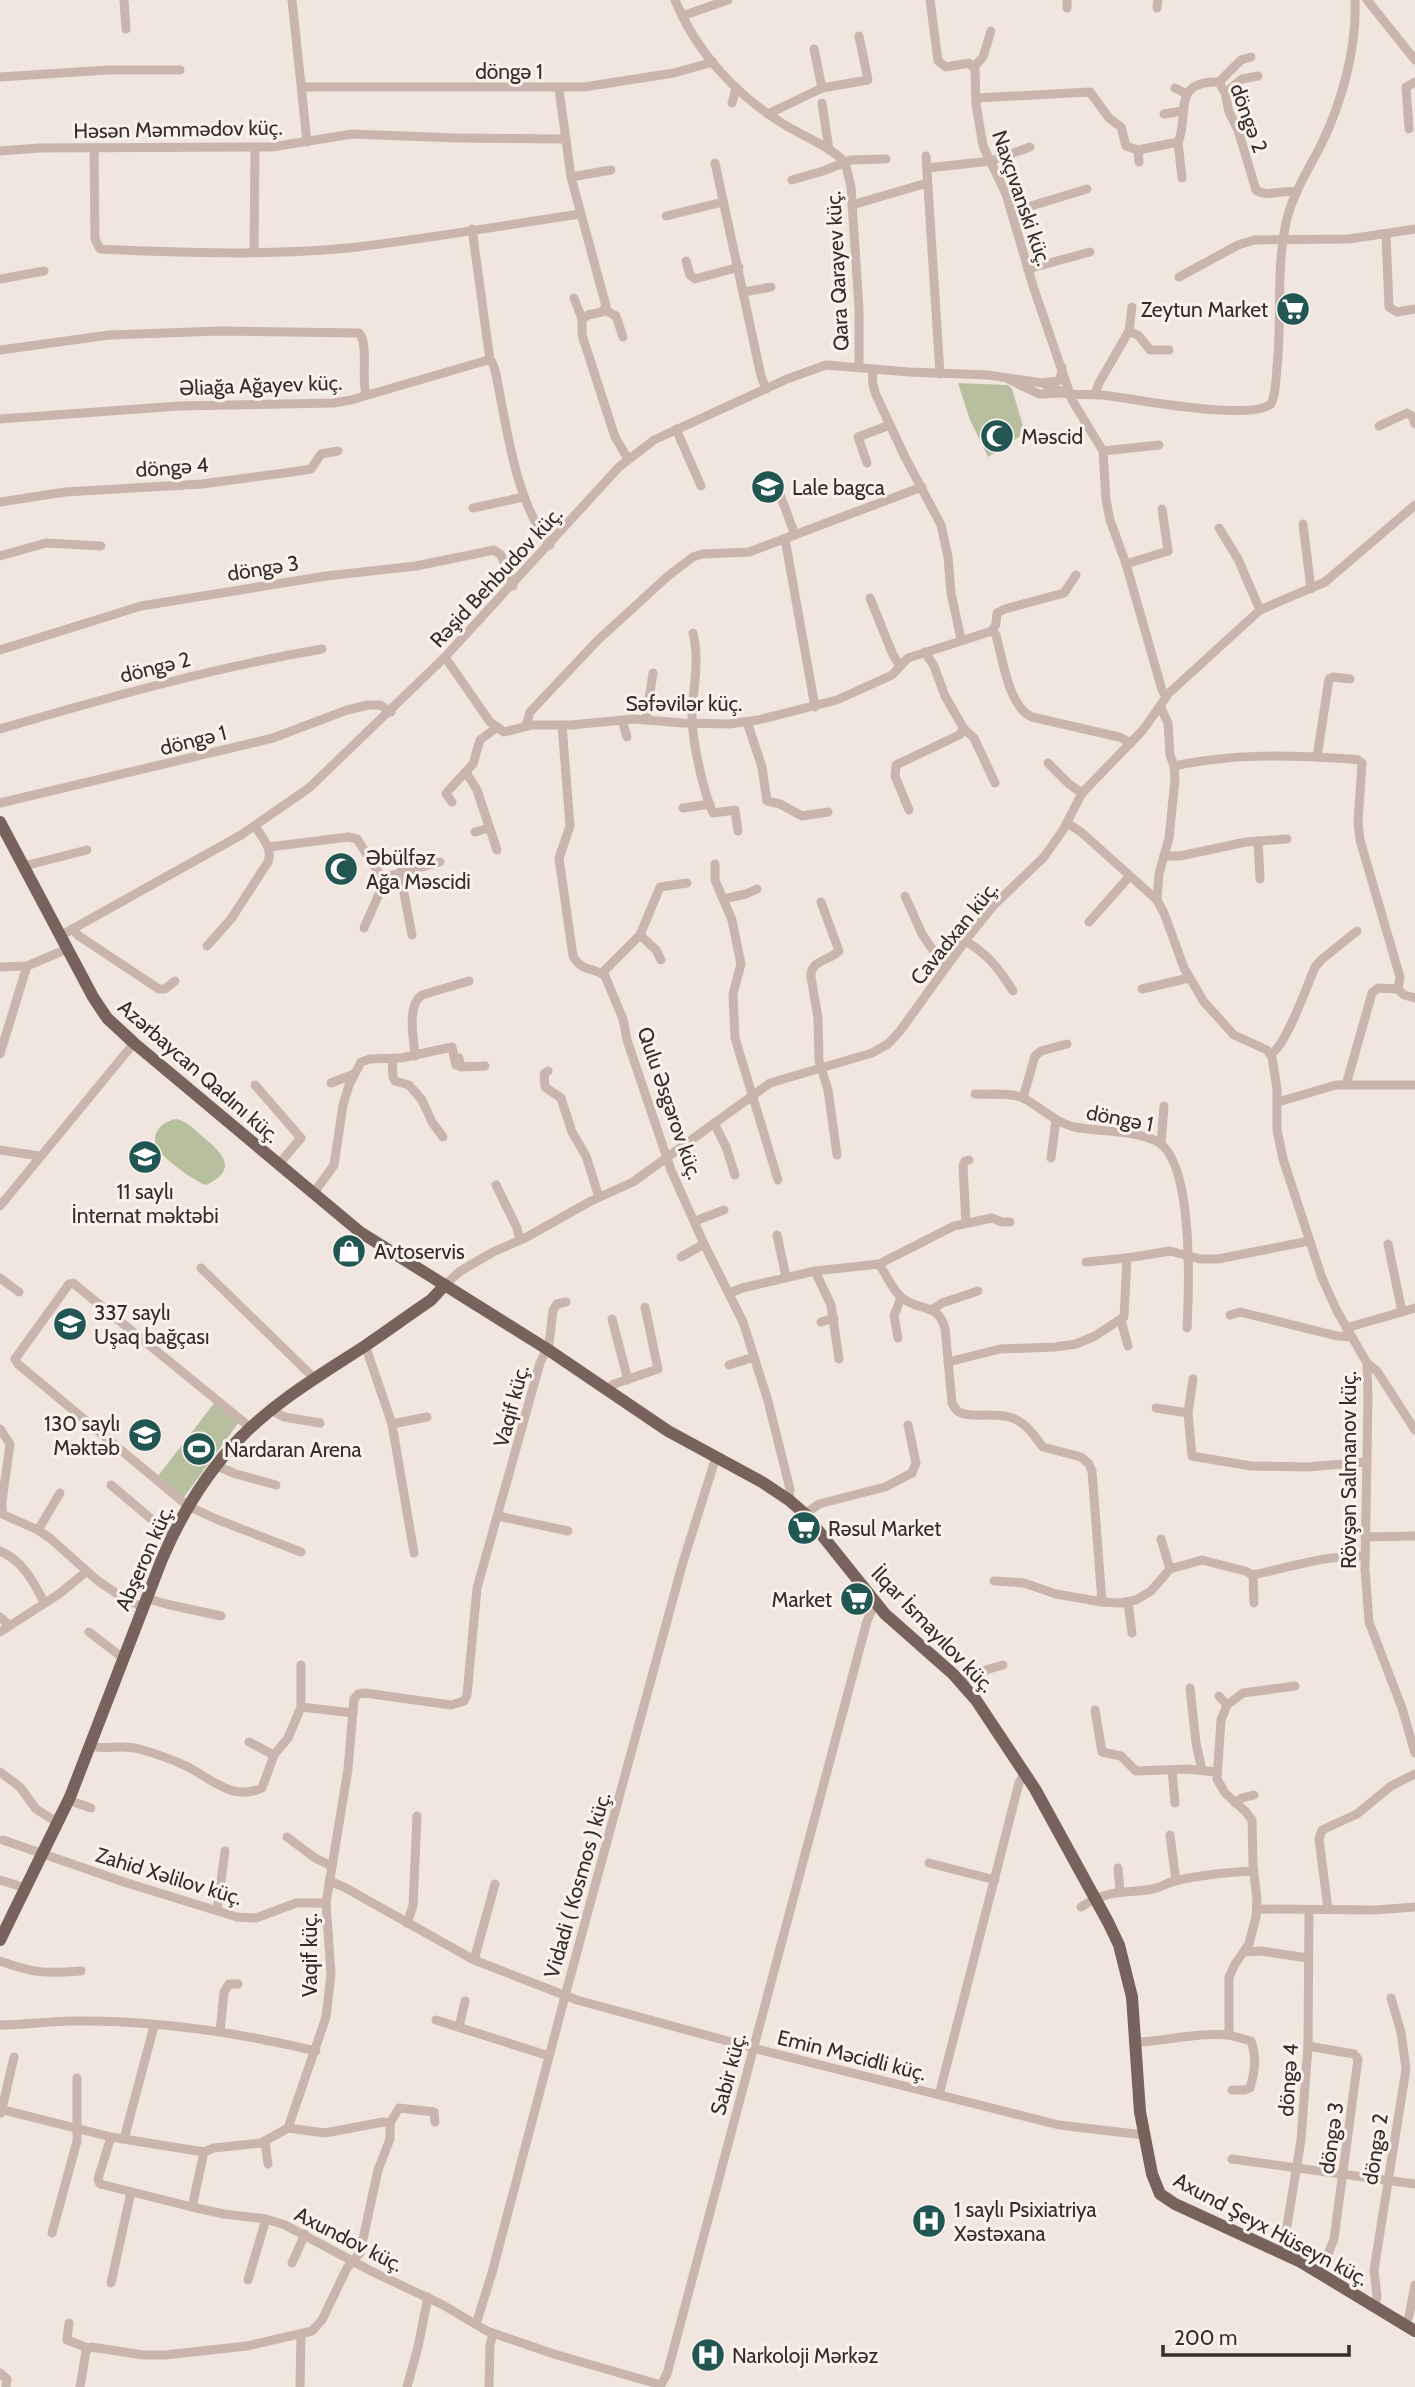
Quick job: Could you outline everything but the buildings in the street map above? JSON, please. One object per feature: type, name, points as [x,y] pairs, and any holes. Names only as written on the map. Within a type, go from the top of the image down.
[{"type":"main road","name":"Azərbaycan Qadını küç.","points":[[0,822],[66,949],[107,1018],[278,1165],[367,1237],[445,1284]]},
{"type":"main road","name":"Abşeron küç.","points":[[0,1940],[68,1800],[144,1602],[188,1506],[217,1466],[251,1427],[314,1378],[431,1300],[445,1284]]},
{"type":"main road","name":"İlqar İsmayılov küç.","points":[[445,1284],[668,1431],[745,1472],[789,1500],[805,1514],[895,1625],[962,1683],[976,1700],[1025,1772],[1119,1945],[1132,1997],[1138,2100],[1144,2135]]},
{"type":"main road","name":"Axund Şeyx Hüseyn küç.","points":[[1144,2135],[1152,2175],[1160,2194],[1175,2204],[1279,2250],[1410,2328]]},
{"type":"street","points":[[124,0],[125,29]]},
{"type":"street","points":[[292,0],[306,142]]},
{"type":"street","name":"Qara Qarayev küç.","points":[[675,0],[682,16],[713,62],[736,89],[768,114],[845,162],[852,205],[859,309],[859,367]]},
{"type":"street","points":[[682,16],[728,0]]},
{"type":"street","points":[[930,0],[938,61],[946,67],[967,63],[974,67],[983,57],[991,31]]},
{"type":"street","points":[[1067,394],[1095,394],[1201,408],[1261,409],[1271,404],[1279,353],[1280,270],[1288,212],[1340,98],[1354,30],[1355,0]]},
{"type":"street","points":[[1367,0],[1415,61]]},
{"type":"street","points":[[768,114],[822,88],[868,80],[859,36]]},
{"type":"street","points":[[814,49],[822,88]]},
{"type":"street","points":[[1219,82],[1237,63],[1251,57]]},
{"type":"street","name":"döngə 1","points":[[302,87],[559,89],[662,75],[713,62]]},
{"type":"street","name":"Naxçıvanski küç.","points":[[974,67],[983,146],[1011,212],[1062,367],[1067,394],[1102,451]]},
{"type":"street","points":[[0,77],[107,70],[180,69]]},
{"type":"street","points":[[1225,93],[1242,79],[1258,76]]},
{"type":"street","name":"döngə 2","points":[[1187,94],[1197,86],[1219,82],[1225,93],[1229,113],[1238,130],[1256,190],[1262,193],[1297,192]]},
{"type":"street","points":[[1409,129],[1406,87],[1415,82]]},
{"type":"street","points":[[1175,88],[1187,94],[1178,142],[1182,178]]},
{"type":"street","points":[[559,89],[571,177],[605,310]]},
{"type":"street","points":[[732,103],[736,89]]},
{"type":"street","points":[[976,98],[1090,92],[1109,118],[1121,127],[1126,146],[1138,150],[1178,142]]},
{"type":"street","points":[[822,103],[829,150]]},
{"type":"street","points":[[1164,114],[1182,111]]},
{"type":"street","name":"Həsən Məmmədov küç.","points":[[0,151],[255,148],[361,134],[470,139],[566,139]]},
{"type":"street","points":[[927,168],[991,161],[1030,147]]},
{"type":"street","points":[[94,148],[95,239],[100,249],[254,252],[357,247],[580,214]]},
{"type":"street","points":[[254,252],[255,148]]},
{"type":"street","points":[[1138,150],[1139,162]]},
{"type":"street","points":[[926,156],[940,373]]},
{"type":"street","points":[[792,180],[856,159],[886,159]]},
{"type":"street","points":[[715,163],[766,389]]},
{"type":"street","points":[[571,177],[611,170]]},
{"type":"street","points":[[852,205],[927,183]]},
{"type":"street","points":[[1011,212],[1087,189]]},
{"type":"street","points":[[666,216],[723,202]]},
{"type":"street","points":[[472,229],[490,360],[495,369],[524,497],[536,525],[550,545]]},
{"type":"street","points":[[1179,277],[1246,242],[1269,238],[1340,240],[1415,229]]},
{"type":"street","points":[[1386,235],[1389,307],[1397,312],[1415,309]]},
{"type":"street","points":[[1028,269],[1090,252]]},
{"type":"street","points":[[686,261],[690,275],[695,279],[739,267]]},
{"type":"street","points":[[0,279],[44,271]]},
{"type":"street","points":[[744,292],[771,287]]},
{"type":"street","points":[[574,299],[582,319],[582,335],[596,381],[615,437],[628,459]]},
{"type":"street","points":[[1095,394],[1129,331],[1132,307]]},
{"type":"street","points":[[582,319],[605,310]]},
{"type":"street","points":[[605,310],[615,316],[624,337]]},
{"type":"street","points":[[0,350],[109,335],[220,331],[267,334],[359,333],[364,341],[363,382],[366,395]]},
{"type":"street","points":[[1129,331],[1139,337],[1150,350],[1170,350]]},
{"type":"street","name":"Əliağa Ağayev küç.","points":[[0,419],[179,405],[334,402],[366,395],[473,362],[490,360]]},
{"type":"street","name":"Rəşid Behbudov küç.","points":[[60,936],[255,826],[309,788],[446,657],[628,459],[646,444],[818,367],[859,367],[1002,377],[1067,394]]},
{"type":"street","points":[[1042,389],[1058,381],[1062,375],[1062,367]]},
{"type":"street","points":[[872,369],[876,395],[936,512],[945,540],[951,593],[961,639]]},
{"type":"street","points":[[1379,425],[1407,412],[1415,424]]},
{"type":"street","points":[[867,463],[858,437],[890,425]]},
{"type":"street","points":[[676,429],[701,486]]},
{"type":"street","points":[[1158,445],[1102,451],[1107,510],[1126,564],[1161,690],[1166,696]]},
{"type":"street","name":"döngə 4","points":[[0,502],[65,492],[202,484],[299,471],[311,469],[321,454],[338,451]]},
{"type":"street","points":[[775,481],[795,535]]},
{"type":"street","points":[[526,726],[530,712],[590,648],[668,576],[693,557],[702,554],[749,552],[922,487]]},
{"type":"street","points":[[473,508],[524,497]]},
{"type":"street","name":"Cavadxan küç.","points":[[445,1284],[459,1272],[493,1252],[633,1182],[778,1079],[864,1056],[888,1044],[965,941],[1005,894],[1039,863],[1067,823],[1082,793],[1131,743],[1166,696],[1260,610],[1321,585],[1415,505]]},
{"type":"street","points":[[1126,564],[1168,551],[1162,509]]},
{"type":"street","points":[[1405,514],[1414,521]]},
{"type":"street","points":[[1303,524],[1311,589]]},
{"type":"street","points":[[1219,528],[1238,559],[1260,610]]},
{"type":"street","points":[[785,539],[815,707]]},
{"type":"street","points":[[0,556],[46,543],[101,546]]},
{"type":"street","name":"döngə 3","points":[[0,650],[141,606],[319,577],[416,566],[494,550],[501,555],[513,586]]},
{"type":"street","points":[[1076,575],[1064,593],[998,613],[992,631],[996,635],[1011,691],[1024,713],[1032,717],[1119,737],[1131,743]]},
{"type":"street","points":[[870,598],[892,656],[900,666]]},
{"type":"street","name":"Səfəvilər küç.","points":[[496,729],[508,732],[526,726],[646,719],[693,723],[747,722],[815,707],[884,680],[908,659],[961,639],[992,631]]},
{"type":"street","points":[[693,633],[697,657],[693,723],[710,804],[713,813],[735,810],[738,831]]},
{"type":"street","name":"döngə 2","points":[[0,729],[121,693],[256,661],[321,649]]},
{"type":"street","points":[[925,652],[934,666],[945,696],[964,729],[974,738],[995,783]]},
{"type":"street","points":[[446,657],[496,729],[480,740],[475,760],[446,794],[452,802]]},
{"type":"street","points":[[646,719],[653,673]]},
{"type":"street","points":[[1317,757],[1329,679],[1350,679]]},
{"type":"street","name":"döngə 1","points":[[0,803],[273,738],[347,710],[375,704],[391,712]]},
{"type":"street","points":[[1160,706],[1168,723],[1170,755],[1174,766],[1171,822],[1158,874],[1157,900],[1189,978],[1224,1026],[1271,1054],[1280,1047],[1321,960],[1357,931]]},
{"type":"street","points":[[622,720],[626,737]]},
{"type":"street","points":[[747,722],[762,767],[767,801],[780,804],[802,816],[828,812]]},
{"type":"street","points":[[562,725],[570,826],[559,858],[567,923],[576,962],[582,968],[602,973],[640,935],[660,887],[687,883]]},
{"type":"street","points":[[909,810],[895,776],[896,765],[959,735],[964,729]]},
{"type":"street","points":[[1174,766],[1265,755],[1358,760],[1362,763],[1358,822],[1360,844],[1400,977],[1398,989]]},
{"type":"street","points":[[1048,763],[1082,793]]},
{"type":"street","points":[[466,772],[477,790],[497,850]]},
{"type":"street","points":[[683,807],[710,804]]},
{"type":"street","points":[[1067,823],[1082,832],[1157,900]]},
{"type":"street","points":[[207,946],[231,919],[268,862],[271,853],[255,826]]},
{"type":"street","points":[[475,832],[489,828]]},
{"type":"street","points":[[268,847],[353,837],[360,842],[382,878],[379,894],[364,928]]},
{"type":"street","points":[[1164,856],[1180,856],[1258,841],[1287,839]]},
{"type":"street","points":[[1258,841],[1260,879]]},
{"type":"street","points":[[24,866],[87,850]]},
{"type":"street","points":[[382,878],[440,862]]},
{"type":"street","points":[[715,864],[715,880],[732,920],[740,955],[740,974],[733,994],[735,1038],[778,1180]]},
{"type":"street","points":[[400,872],[412,935]]},
{"type":"street","points":[[1089,922],[1129,877]]},
{"type":"street","points":[[723,899],[757,889]]},
{"type":"street","points":[[905,896],[922,934],[945,968]]},
{"type":"street","points":[[821,902],[839,951],[814,965],[811,971],[821,1067],[828,1090],[837,1155]]},
{"type":"street","points":[[72,929],[159,989],[164,989],[175,981]]},
{"type":"street","points":[[640,935],[656,950],[660,960]]},
{"type":"street","points":[[965,941],[987,955],[1013,991]]},
{"type":"street","points":[[0,967],[27,966],[66,949]]},
{"type":"street","points":[[0,1054],[2,1038],[27,966]]},
{"type":"street","name":"Qulu Əsgərov küç.","points":[[602,973],[623,1019],[627,1040],[666,1157],[704,1244],[743,1322],[790,1489],[789,1500]]},
{"type":"street","points":[[1142,989],[1189,978]]},
{"type":"street","points":[[415,1056],[413,1012],[416,999],[469,981]]},
{"type":"street","points":[[1346,1085],[1372,993],[1378,988],[1398,989],[1404,995],[1415,998]]},
{"type":"street","points":[[0,1206],[134,1043]]},
{"type":"street","points":[[1023,1098],[1035,1056],[1041,1051],[1068,1044]]},
{"type":"street","points":[[313,1194],[334,1165],[344,1105],[357,1067],[365,1060],[415,1056],[452,1047]]},
{"type":"street","points":[[452,1047],[456,1065]]},
{"type":"street","points":[[452,1047],[456,1049],[461,1067],[485,1066]]},
{"type":"street","name":"Rövşən Salmanov küç.","points":[[1271,1054],[1278,1102],[1277,1130],[1283,1159],[1322,1278],[1348,1332],[1367,1363],[1365,1556],[1369,1622],[1410,1719],[1415,1753]]},
{"type":"street","points":[[392,1058],[395,1081],[409,1086],[422,1100],[432,1122],[443,1137]]},
{"type":"street","points":[[548,1071],[544,1074],[545,1087],[561,1098],[572,1132],[586,1156],[599,1197]]},
{"type":"street","points":[[331,1083],[354,1074]]},
{"type":"street","points":[[1278,1102],[1323,1088],[1346,1085],[1415,1085]]},
{"type":"street","points":[[255,1086],[301,1138],[278,1165]]},
{"type":"street","name":"döngə 1","points":[[975,1094],[1023,1098],[1056,1120],[1074,1127],[1144,1137],[1161,1144],[1170,1153],[1180,1182],[1189,1255],[1187,1328]]},
{"type":"street","points":[[1161,1144],[1164,1106]]},
{"type":"street","points":[[1051,1158],[1056,1120]]},
{"type":"street","points":[[714,1123],[726,1147],[735,1175]]},
{"type":"street","points":[[0,1150],[39,1156]]},
{"type":"street","points":[[966,1223],[962,1166],[969,1160]]},
{"type":"street","points":[[496,1185],[514,1220],[520,1240]]},
{"type":"street","points":[[695,1221],[724,1210]]},
{"type":"street","points":[[730,1293],[815,1271],[879,1264],[948,1228],[966,1223],[992,1218],[1010,1222]]},
{"type":"street","points":[[778,1235],[786,1277]]},
{"type":"street","points":[[1086,1262],[1160,1251],[1178,1252],[1200,1259],[1227,1258],[1309,1241]]},
{"type":"street","points":[[681,1257],[704,1244]]},
{"type":"street","points":[[1388,1244],[1402,1312]]},
{"type":"street","points":[[948,1362],[1000,1349],[1065,1347],[1086,1340],[1121,1320],[1125,1313],[1127,1258]]},
{"type":"street","points":[[879,1264],[901,1297],[932,1310],[943,1322],[952,1403],[958,1412],[1014,1418],[1029,1428],[1043,1447],[1081,1457],[1089,1464],[1097,1519],[1097,1561],[1102,1602]]},
{"type":"street","points":[[201,1268],[314,1378]]},
{"type":"street","points":[[815,1271],[831,1305],[839,1359]]},
{"type":"street","points":[[0,1278],[19,1292]]},
{"type":"street","points":[[251,1427],[78,1285],[69,1284],[15,1359],[188,1506],[301,1552]]},
{"type":"street","points":[[932,1310],[942,1303],[978,1291]]},
{"type":"street","points":[[898,1338],[894,1316],[901,1297]]},
{"type":"street","name":"Vaqif küç.","points":[[288,2128],[326,2017],[331,1974],[326,1903],[345,1790],[354,1699],[361,1693],[451,1705],[464,1702],[467,1695],[477,1588],[540,1363],[551,1337],[554,1306],[566,1302]]},
{"type":"street","points":[[607,1389],[614,1384],[656,1370],[659,1366],[645,1307]]},
{"type":"street","points":[[1230,1315],[1240,1312],[1337,1336],[1415,1308]]},
{"type":"street","points":[[821,1322],[834,1318]]},
{"type":"street","points":[[612,1319],[628,1380]]},
{"type":"street","points":[[1121,1320],[1128,1346]]},
{"type":"street","points":[[365,1345],[392,1424],[414,1553]]},
{"type":"street","points":[[729,1365],[754,1357]]},
{"type":"street","points":[[1367,1363],[1377,1370],[1415,1430]]},
{"type":"street","points":[[1194,1380],[1188,1413],[1192,1457],[1251,1466],[1307,1467],[1367,1462]]},
{"type":"street","points":[[1156,1408],[1188,1413]]},
{"type":"street","points":[[271,1410],[284,1417],[320,1423]]},
{"type":"street","points":[[392,1424],[427,1417]]},
{"type":"street","points":[[805,1514],[820,1504],[885,1487],[912,1473],[916,1463],[908,1425]]},
{"type":"street","points":[[0,1429],[10,1444],[3,1477],[2,1514],[38,1530],[86,1572],[125,1599],[166,1604],[221,1616]]},
{"type":"street","name":"Vidadi ( Kosmos ) küç.","points":[[476,2324],[683,1562],[716,1457]]},
{"type":"street","points":[[217,1466],[276,1485]]},
{"type":"street","points":[[111,1485],[173,1534]]},
{"type":"street","points":[[38,1530],[60,1493]]},
{"type":"street","points":[[498,1516],[568,1531]]},
{"type":"street","points":[[1365,1537],[1415,1536]]},
{"type":"street","points":[[1161,1539],[1170,1569]]},
{"type":"street","points":[[0,1551],[14,1558],[28,1572],[44,1602]]},
{"type":"street","points":[[994,1581],[1032,1584],[1056,1594],[1102,1602],[1128,1602],[1151,1591],[1170,1569],[1202,1560],[1253,1575],[1322,1558],[1340,1555],[1365,1556]]},
{"type":"street","points":[[0,1632],[59,1594],[86,1572]]},
{"type":"street","points":[[1253,1575],[1254,1603]]},
{"type":"street","points":[[1128,1602],[1132,1633]]},
{"type":"street","name":"Sabir küç.","points":[[493,2334],[656,2385],[664,2381],[867,1621],[875,1603]]},
{"type":"street","points":[[0,1616],[9,1625]]},
{"type":"street","points":[[89,1632],[123,1658]]},
{"type":"street","points":[[90,1745],[98,1748],[118,1745],[138,1748],[187,1767],[223,1788],[244,1793],[261,1788],[274,1755],[288,1738],[300,1707],[300,1665]]},
{"type":"street","points":[[962,1683],[975,1673],[1003,1665]]},
{"type":"street","points":[[1230,2035],[1229,1978],[1253,1931],[1258,1909],[1253,1871],[1252,1820],[1225,1793],[1216,1772],[1219,1732],[1227,1705],[1243,1693],[1295,1686]]},
{"type":"street","points":[[1190,1688],[1202,1770]]},
{"type":"street","points":[[1219,1696],[1227,1705]]},
{"type":"street","points":[[300,1707],[353,1713]]},
{"type":"street","points":[[1095,1710],[1104,1754],[1121,1756],[1136,1771],[1216,1772]]},
{"type":"street","points":[[249,1742],[274,1755]]},
{"type":"street","points":[[1172,1770],[1175,1803]]},
{"type":"street","points":[[0,1772],[20,1787],[36,1809],[58,1823]]},
{"type":"street","points":[[939,2095],[1020,1778],[1025,1772]]},
{"type":"street","points":[[1328,1909],[1319,1839],[1322,1830],[1357,1814],[1391,1786],[1415,1774]]},
{"type":"street","points":[[1235,1803],[1242,1798],[1254,1796]]},
{"type":"street","points":[[68,1800],[90,1808]]},
{"type":"street","points":[[407,1923],[413,1906],[417,1816]]},
{"type":"street","points":[[1170,1835],[1176,1881]]},
{"type":"street","points":[[287,1837],[315,1858],[332,1866]]},
{"type":"street","name":"Zahid Xəlilov küç.","points":[[3,1840],[124,1882],[248,1919],[296,1903],[326,1903]]},
{"type":"street","points":[[217,1910],[225,1851]]},
{"type":"street","points":[[929,1863],[995,1880]]},
{"type":"street","points":[[1118,1868],[1120,1892]]},
{"type":"street","points":[[1080,1907],[1109,1893],[1153,1889],[1206,1875],[1253,1871]]},
{"type":"street","points":[[0,1880],[26,1888]]},
{"type":"street","name":"Emin Məcidli küç.","points":[[329,1881],[474,1960],[565,1996],[753,2048],[1059,2125],[1144,2135]]},
{"type":"street","points":[[474,1960],[495,1884]]},
{"type":"street","points":[[1258,1909],[1415,1908]]},
{"type":"street","name":"döngə 4","points":[[1279,2250],[1287,2226],[1297,2168],[1308,2046],[1309,1910]]},
{"type":"street","points":[[1244,1952],[1271,1952],[1308,1958]]},
{"type":"street","points":[[0,1961],[48,1974],[81,1970]]},
{"type":"street","points":[[220,2032],[224,1992],[229,1984],[238,1984]]},
{"type":"street","name":"döngə 2","points":[[1375,2307],[1377,2296],[1374,2270],[1406,2069],[1401,2032],[1391,1998]]},
{"type":"street","points":[[459,2027],[465,2001]]},
{"type":"street","points":[[436,2020],[549,2056]]},
{"type":"street","points":[[0,2025],[78,2021],[154,2026],[220,2032],[316,2051]]},
{"type":"street","points":[[124,2139],[154,2026]]},
{"type":"street","points":[[1136,2042],[1214,2033],[1251,2041],[1255,2070],[1250,2088],[1233,2090]]},
{"type":"street","name":"döngə 3","points":[[1308,2046],[1354,2054],[1359,2059],[1334,2239],[1321,2273]]},
{"type":"street","points":[[14,2057],[1,2111],[111,2137],[204,2152],[214,2148],[265,2142],[288,2128],[325,2133],[390,2123]]},
{"type":"street","points":[[52,2232],[74,2159],[78,2130],[77,2078]]},
{"type":"street","points":[[69,2323],[67,2340],[88,2348],[165,2356],[247,2346],[312,2331],[347,2268],[360,2253],[378,2170],[390,2139],[390,2123],[397,2111],[401,2108],[434,2112],[435,2122]]},
{"type":"street","name":"Axundov küç.","points":[[111,2137],[98,2182],[192,2207],[265,2219],[305,2234],[428,2297],[493,2334]]},
{"type":"street","points":[[265,2142],[268,2164]]},
{"type":"street","points":[[192,2207],[204,2152]]},
{"type":"street","points":[[1232,2159],[1415,2184]]},
{"type":"street","points":[[111,2283],[131,2192]]},
{"type":"street","points":[[248,2280],[265,2219]]},
{"type":"street","points":[[292,2263],[305,2234]]},
{"type":"street","points":[[1410,2328],[1409,2316],[1415,2285]]},
{"type":"street","points":[[407,2387],[428,2297]]},
{"type":"street","points":[[300,2387],[301,2334]]},
{"type":"street","points":[[489,2387],[493,2334]]},
{"type":"street","points":[[80,2387],[88,2348]]},
{"type":"street","points":[[0,2373],[7,2378],[6,2387]]},
{"type":"green space","points":[[958,383],[1008,385],[1012,389],[1025,433],[988,457],[970,420]]},
{"type":"green space","points":[[176,1119],[187,1124],[217,1149],[224,1161],[222,1173],[206,1185],[179,1169],[157,1147],[155,1137],[159,1128]]},
{"type":"green space","name":"Nardaran Arena","points":[[215,1402],[239,1422],[184,1497],[158,1476]]},
{"type":"place","name":"Zeytun Market","points":[[1293,309]]},
{"type":"place","name":"Məscid","points":[[997,436]]},
{"type":"place","name":"Lale bagca","points":[[768,487]]},
{"type":"place","name":"Əbülfəz Ağa Məscidi","points":[[341,869]]},
{"type":"place","name":"11 saylı İnternat məktəbi","points":[[145,1157]]},
{"type":"place","name":"Avtoservis","points":[[349,1251]]},
{"type":"place","name":"337 saylı Uşaq bağçası","points":[[70,1324]]},
{"type":"place","name":"130 saylı Məktəb","points":[[145,1435]]},
{"type":"place","name":"Nardaran Arena","points":[[199,1449]]},
{"type":"place","name":"Rəsul Market","points":[[804,1528]]},
{"type":"place","name":"Market","points":[[857,1599]]},
{"type":"place","name":"1 saylı Psixiatriya Xəstəxana","points":[[929,2221]]},
{"type":"place","name":"Narkoloji Mərkəz","points":[[708,2355]]}]
